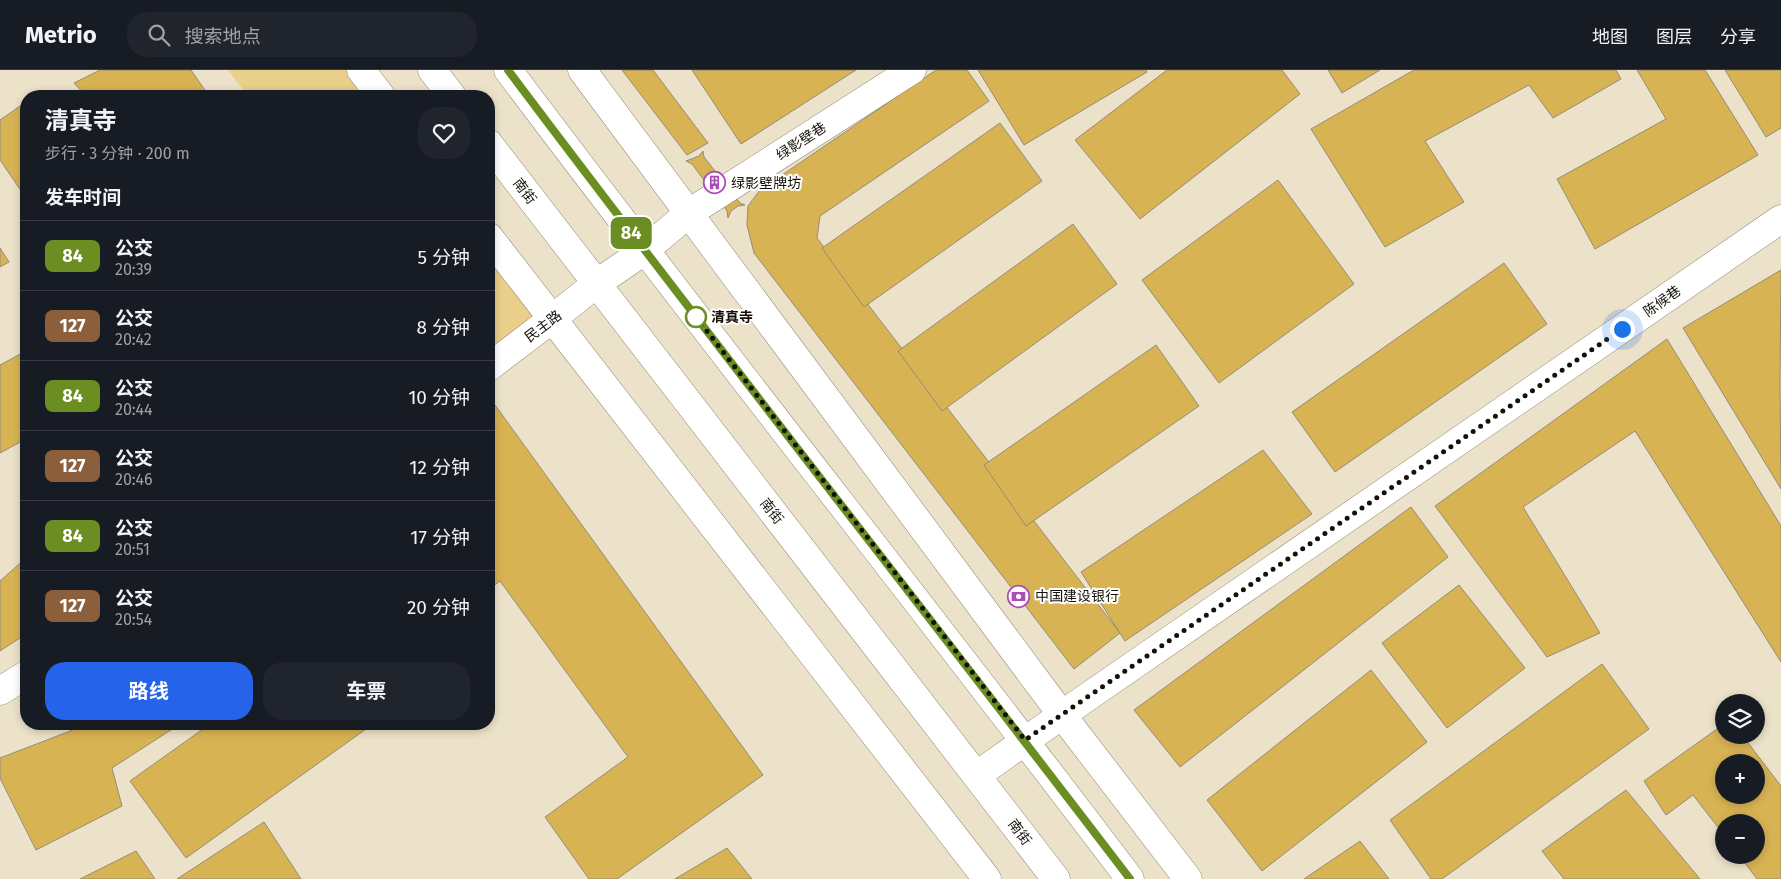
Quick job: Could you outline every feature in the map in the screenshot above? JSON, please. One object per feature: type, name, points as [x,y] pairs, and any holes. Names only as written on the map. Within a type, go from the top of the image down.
[{"type":"street","points":[[361,70],[376,90]]},
{"type":"street","points":[[432,70],[447,90]]},
{"type":"street","points":[[508,70],[644,251],[1025,740],[1130,879]]},
{"type":"street","points":[[582,70],[1062,715],[1188,879]]},
{"type":"street","name":"绿影壁巷","points":[[596,284],[644,251],[689,213],[912,70]]},
{"type":"street","name":"南街","points":[[495,152],[1056,879]]},
{"type":"street","name":"陈候巷","points":[[977,775],[1781,219]]},
{"type":"street","points":[[495,245],[987,879]]},
{"type":"street","name":"民主路","points":[[495,363],[596,284]]},
{"type":"street","points":[[0,691],[20,678]]},
{"type":"shaded area","points":[[228,70],[363,70],[378,90],[243,90]]},
{"type":"shaded area","points":[[495,244],[552,319],[495,362]]},
{"type":"building","points":[[100,70],[191,70],[205,90],[80,90],[74,83]]},
{"type":"building","points":[[622,70],[653,70],[708,143],[687,155]]},
{"type":"building","points":[[692,70],[856,70],[741,144]]},
{"type":"building","points":[[936,70],[967,70],[989,101],[820,216],[817,238],[1120,633],[1074,669],[754,253],[747,225],[748,206],[760,190]]},
{"type":"building","points":[[978,70],[1146,70],[1147,72],[1024,145]]},
{"type":"building","points":[[1167,70],[1282,70],[1300,94],[1140,219],[1075,140]]},
{"type":"building","points":[[1328,70],[1380,70],[1342,93]]},
{"type":"building","points":[[1414,70],[1616,70],[1621,79],[1553,118],[1529,85],[1425,141],[1464,202],[1385,247],[1311,129]]},
{"type":"building","points":[[1637,70],[1705,70],[1758,155],[1595,249],[1557,179],[1666,119]]},
{"type":"building","points":[[1725,70],[1781,70],[1781,128],[1766,137]]},
{"type":"building","points":[[20,106],[20,189],[0,160],[0,120]]},
{"type":"building","points":[[1000,123],[1042,181],[864,307],[822,248]]},
{"type":"building","name":"绿影壁牌坊","points":[[703,151],[704,157],[740,203],[745,205],[738,206],[731,211],[728,218],[727,211],[692,164],[686,161],[699,156]]},
{"type":"building","points":[[1278,180],[1354,284],[1219,383],[1142,280]]},
{"type":"building","points":[[1073,224],[1117,284],[942,411],[898,351]]},
{"type":"building","points":[[0,248],[9,262],[0,267]]},
{"type":"building","points":[[1504,263],[1547,324],[1335,472],[1292,412]]},
{"type":"building","points":[[1781,270],[1780,383],[1781,489],[1683,328]]},
{"type":"building","points":[[1667,339],[1781,526],[1781,662],[1635,431],[1523,507],[1600,633],[1547,657],[1435,506]]},
{"type":"building","points":[[1156,345],[1199,406],[1026,526],[984,465]]},
{"type":"building","points":[[20,354],[20,442],[0,453],[0,365]]},
{"type":"building","points":[[495,405],[763,775],[617,879],[589,879],[545,817],[628,757],[500,581],[495,585]]},
{"type":"building","points":[[1263,450],[1312,514],[1125,641],[1081,572]]},
{"type":"building","points":[[1411,507],[1448,557],[1180,767],[1134,710]]},
{"type":"building","points":[[20,563],[20,638],[0,651],[0,581]]},
{"type":"building","points":[[1459,585],[1525,668],[1447,728],[1382,643]]},
{"type":"building","points":[[1602,664],[1649,729],[1442,879],[1431,879],[1390,820]]},
{"type":"building","points":[[1371,670],[1427,742],[1262,871],[1207,800]]},
{"type":"building","points":[[73,730],[171,730],[112,768],[122,806],[36,850],[0,778],[0,758]]},
{"type":"building","points":[[202,730],[365,730],[186,858],[130,781]]},
{"type":"building","points":[[1715,730],[1715,744],[1749,744],[1757,754],[1715,754],[1715,804],[1765,804],[1765,765],[1781,786],[1781,879],[1757,879],[1746,864],[1765,864],[1765,814],[1715,814],[1715,823],[1693,795],[1666,815],[1644,781]]},
{"type":"building","points":[[1626,790],[1700,879],[1564,879],[1542,851]]},
{"type":"building","points":[[264,822],[301,879],[177,879]]},
{"type":"building","points":[[1360,841],[1389,879],[1304,879]]},
{"type":"building","points":[[727,848],[752,879],[675,879]]},
{"type":"building","points":[[136,851],[155,879],[80,879]]},
{"type":"bus line","name":"84","points":[[508,70],[644,251],[1025,740],[1130,879]]},
{"type":"place","name":"绿影壁牌坊","points":[[715,183]]},
{"type":"place","name":"清真寺","points":[[696,317]]},
{"type":"place","name":"中国建设银行","points":[[1019,596]]},
{"type":"route","points":[[696,317],[1025,740],[1622,329]]}]
